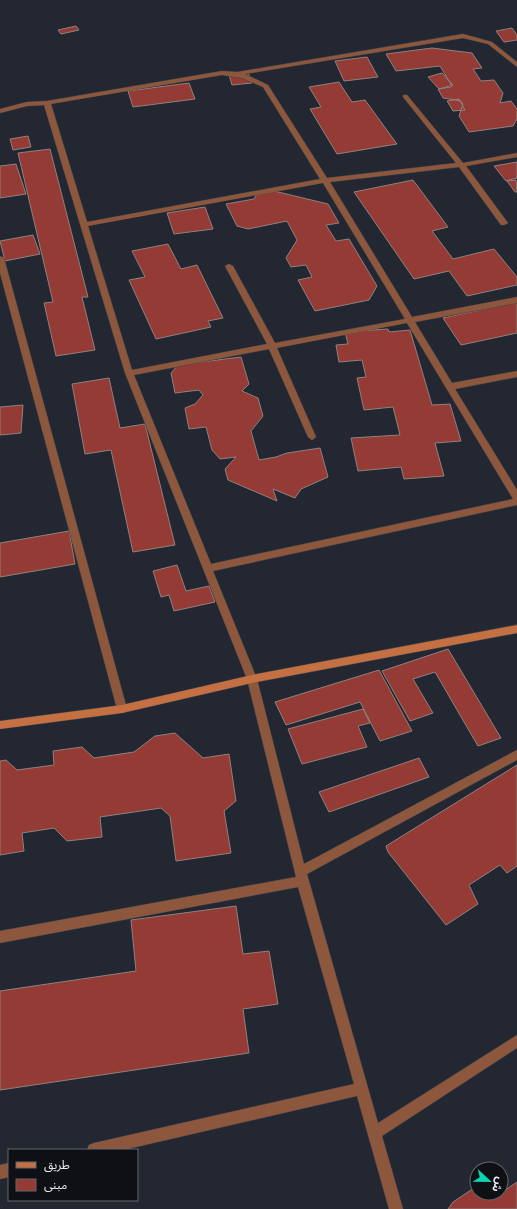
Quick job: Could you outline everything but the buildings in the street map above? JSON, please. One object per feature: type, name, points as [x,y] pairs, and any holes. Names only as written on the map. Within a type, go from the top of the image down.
[{"type":"main road","points":[[0,725],[122,709],[252,679],[516,629]]},
{"type":"street","points":[[0,111],[27,104],[47,103],[222,73],[236,73],[463,36],[490,43],[517,65]]},
{"type":"street","points":[[236,73],[252,78],[266,86],[325,180],[408,320],[517,498]]},
{"type":"street","points":[[404,96],[461,165],[504,223]]},
{"type":"street","points":[[47,103],[129,373],[252,679],[301,877],[396,1209]]},
{"type":"street","points":[[84,225],[325,180],[461,165],[517,155]]},
{"type":"street","points":[[0,258],[122,709]]},
{"type":"street","points":[[229,266],[272,346],[312,437]]},
{"type":"street","points":[[129,373],[517,300]]},
{"type":"street","points":[[449,387],[517,374]]},
{"type":"street","points":[[208,568],[517,502]]},
{"type":"street","points":[[0,937],[301,877],[517,755]]},
{"type":"street","points":[[374,1133],[517,1041]]},
{"type":"street","points":[[98,1149],[361,1089]]}]
